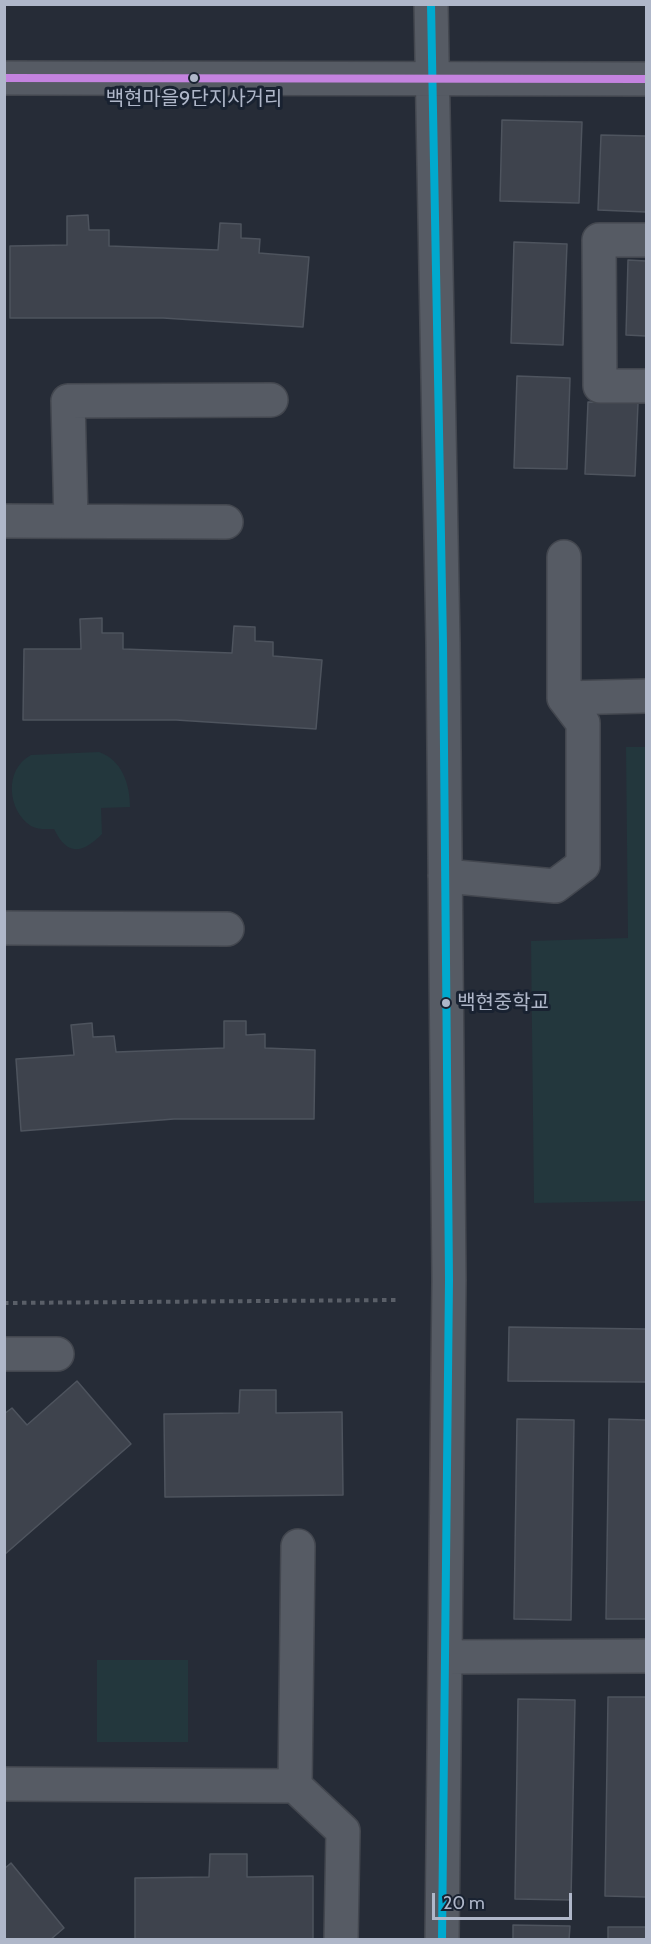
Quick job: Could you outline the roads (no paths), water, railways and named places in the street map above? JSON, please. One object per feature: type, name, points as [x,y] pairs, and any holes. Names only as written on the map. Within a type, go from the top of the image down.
[{"type":"street","points":[[431,4],[443,631],[449,1280],[442,1940]]},
{"type":"street","points":[[4,78],[646,79]]},
{"type":"street","points":[[646,240],[599,240],[600,386],[646,386]]},
{"type":"street","points":[[71,521],[68,401],[271,400]]},
{"type":"street","points":[[4,521],[226,522]]},
{"type":"street","points":[[445,876],[555,886],[583,865],[583,723],[564,698],[564,557]]},
{"type":"street","points":[[564,698],[646,696]]},
{"type":"street","points":[[4,928],[227,929]]},
{"type":"street","points":[[4,1354],[57,1354]]},
{"type":"street","points":[[295,1786],[298,1546]]},
{"type":"street","points":[[445,1657],[646,1656]]},
{"type":"street","points":[[4,1784],[295,1786],[343,1831],[341,1940]]},
{"type":"place","name":"백현마을9단지사거리","points":[[194,78]]},
{"type":"place","name":"백현중학교","points":[[446,1003]]}]
